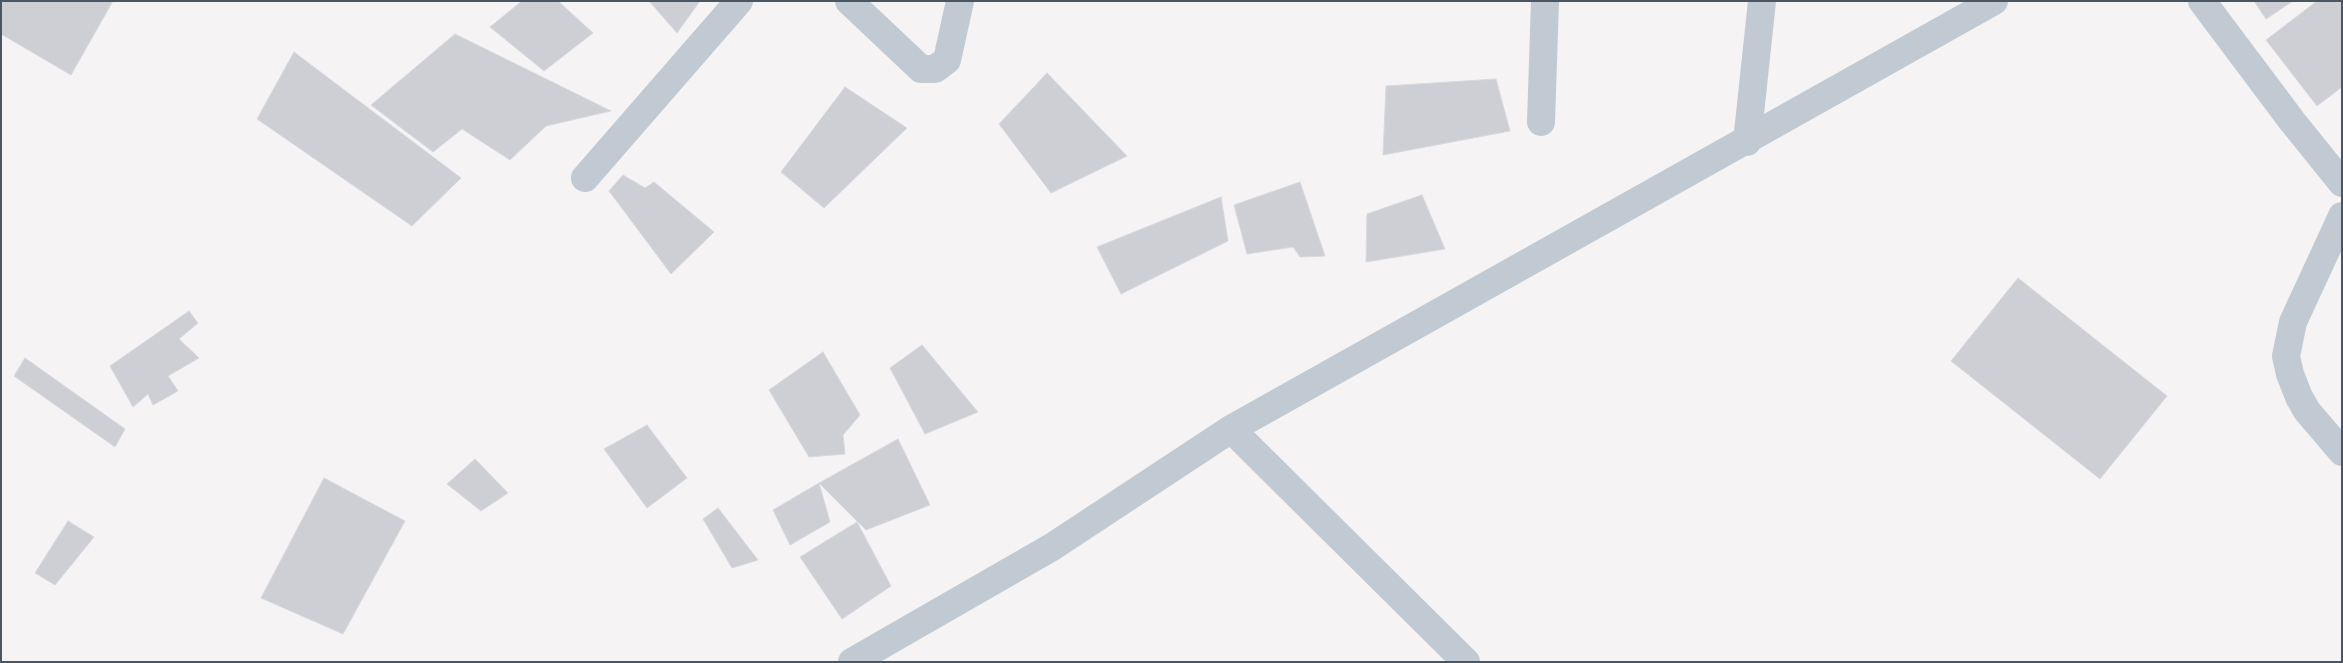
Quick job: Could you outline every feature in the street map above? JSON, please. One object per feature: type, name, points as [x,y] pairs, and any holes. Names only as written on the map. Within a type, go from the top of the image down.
[{"type":"street","points":[[585,178],[739,1]]},
{"type":"street","points":[[849,1],[921,69],[935,69],[947,60],[960,1]]},
{"type":"street","points":[[1541,122],[1545,1]]},
{"type":"street","points":[[1747,142],[1762,1]]},
{"type":"street","points":[[852,662],[1052,547],[1231,429],[1536,257],[1747,142],[1994,1]]},
{"type":"street","points":[[2202,1],[2292,121],[2342,183]]},
{"type":"street","points":[[2342,216],[2293,322],[2286,356],[2290,374],[2307,411],[2342,452]]},
{"type":"street","points":[[1231,429],[1466,662]]},
{"type":"building","points":[[1,1],[113,1],[71,75],[1,34]]},
{"type":"building","points":[[522,1],[558,1],[593,33],[544,71],[490,27]]},
{"type":"building","points":[[649,1],[700,1],[677,33]]},
{"type":"building","points":[[2254,1],[2293,1],[2266,19]]},
{"type":"building","points":[[2317,1],[2342,1],[2342,87],[2317,106],[2266,40]]},
{"type":"building","points":[[455,34],[611,111],[546,126],[510,160],[462,129],[433,152],[371,105]]},
{"type":"building","points":[[294,52],[461,178],[412,226],[257,119]]},
{"type":"building","points":[[1047,73],[1127,156],[1051,193],[999,124]]},
{"type":"building","points":[[1496,79],[1510,131],[1383,155],[1386,86]]},
{"type":"building","points":[[845,87],[907,128],[824,208],[781,172]]},
{"type":"building","points":[[623,175],[645,188],[654,182],[714,232],[671,274],[609,191]]},
{"type":"building","points":[[1300,182],[1325,256],[1300,257],[1293,247],[1247,254],[1234,205]]},
{"type":"building","points":[[1422,195],[1445,249],[1366,262],[1367,214]]},
{"type":"building","points":[[1221,197],[1228,241],[1121,294],[1097,247]]},
{"type":"building","points":[[2018,278],[2167,396],[2100,479],[1951,361]]},
{"type":"building","points":[[189,311],[198,323],[179,339],[199,358],[168,376],[178,391],[153,405],[148,394],[133,407],[110,366]]},
{"type":"building","points":[[922,345],[978,412],[925,434],[890,368]]},
{"type":"building","points":[[823,352],[860,415],[843,435],[845,454],[809,457],[769,390]]},
{"type":"building","points":[[25,358],[125,429],[115,447],[14,376]]},
{"type":"building","points":[[647,425],[687,478],[647,508],[604,449]]},
{"type":"building","points":[[898,439],[930,505],[866,530],[819,483]]},
{"type":"building","points":[[475,459],[508,493],[481,511],[447,484]]},
{"type":"building","points":[[324,478],[405,521],[343,634],[261,598]]},
{"type":"building","points":[[819,483],[830,522],[790,545],[773,510]]},
{"type":"building","points":[[718,508],[758,560],[732,568],[703,519]]},
{"type":"building","points":[[68,521],[94,537],[55,585],[35,573]]},
{"type":"building","points":[[857,522],[891,586],[842,619],[800,557]]}]
